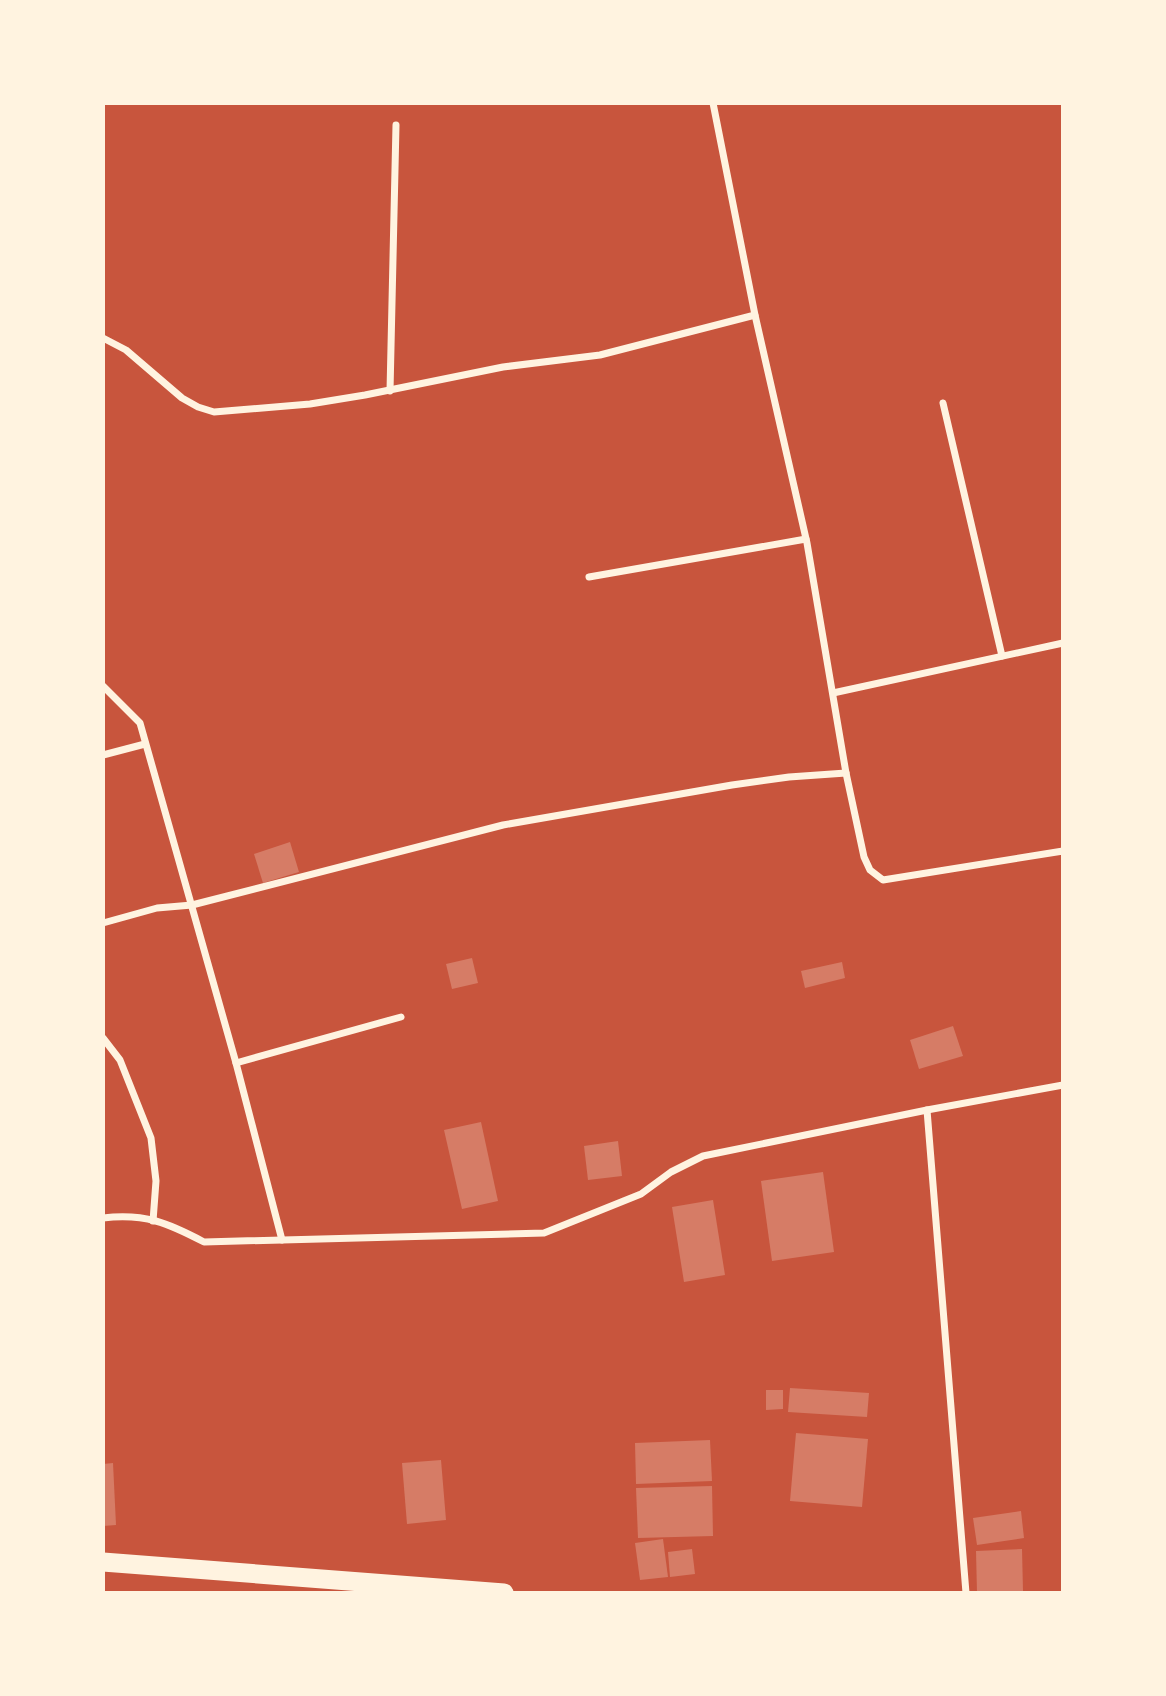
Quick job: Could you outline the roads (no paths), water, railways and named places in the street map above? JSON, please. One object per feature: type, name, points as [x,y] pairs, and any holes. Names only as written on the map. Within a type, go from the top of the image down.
[{"type":"highway","points":[[103,1562],[504,1593]]},
{"type":"street","points":[[713,103],[755,315],[806,539],[846,773],[864,857],[870,870],[883,880],[1063,851]]},
{"type":"street","points":[[390,391],[396,125]]},
{"type":"street","points":[[103,338],[126,351],[182,398],[214,412],[310,404],[390,391],[503,367],[600,355],[755,315]]},
{"type":"street","points":[[943,403],[1002,656]]},
{"type":"street","points":[[589,577],[806,539]]},
{"type":"street","points":[[833,693],[1063,643]]},
{"type":"street","points":[[103,686],[139,723],[236,1063],[282,1240]]},
{"type":"street","points":[[103,755],[145,744]]},
{"type":"street","points":[[103,923],[157,908],[192,905],[503,825],[766,780],[846,773]]},
{"type":"street","points":[[236,1063],[401,1017]]},
{"type":"street","points":[[103,1038],[120,1060],[151,1138],[156,1181],[153,1220]]},
{"type":"street","points":[[103,1218],[128,1215],[168,1223],[204,1242],[544,1233],[641,1194],[671,1172],[703,1156],[1063,1085]]},
{"type":"street","points":[[928,1110],[966,1593]]}]
